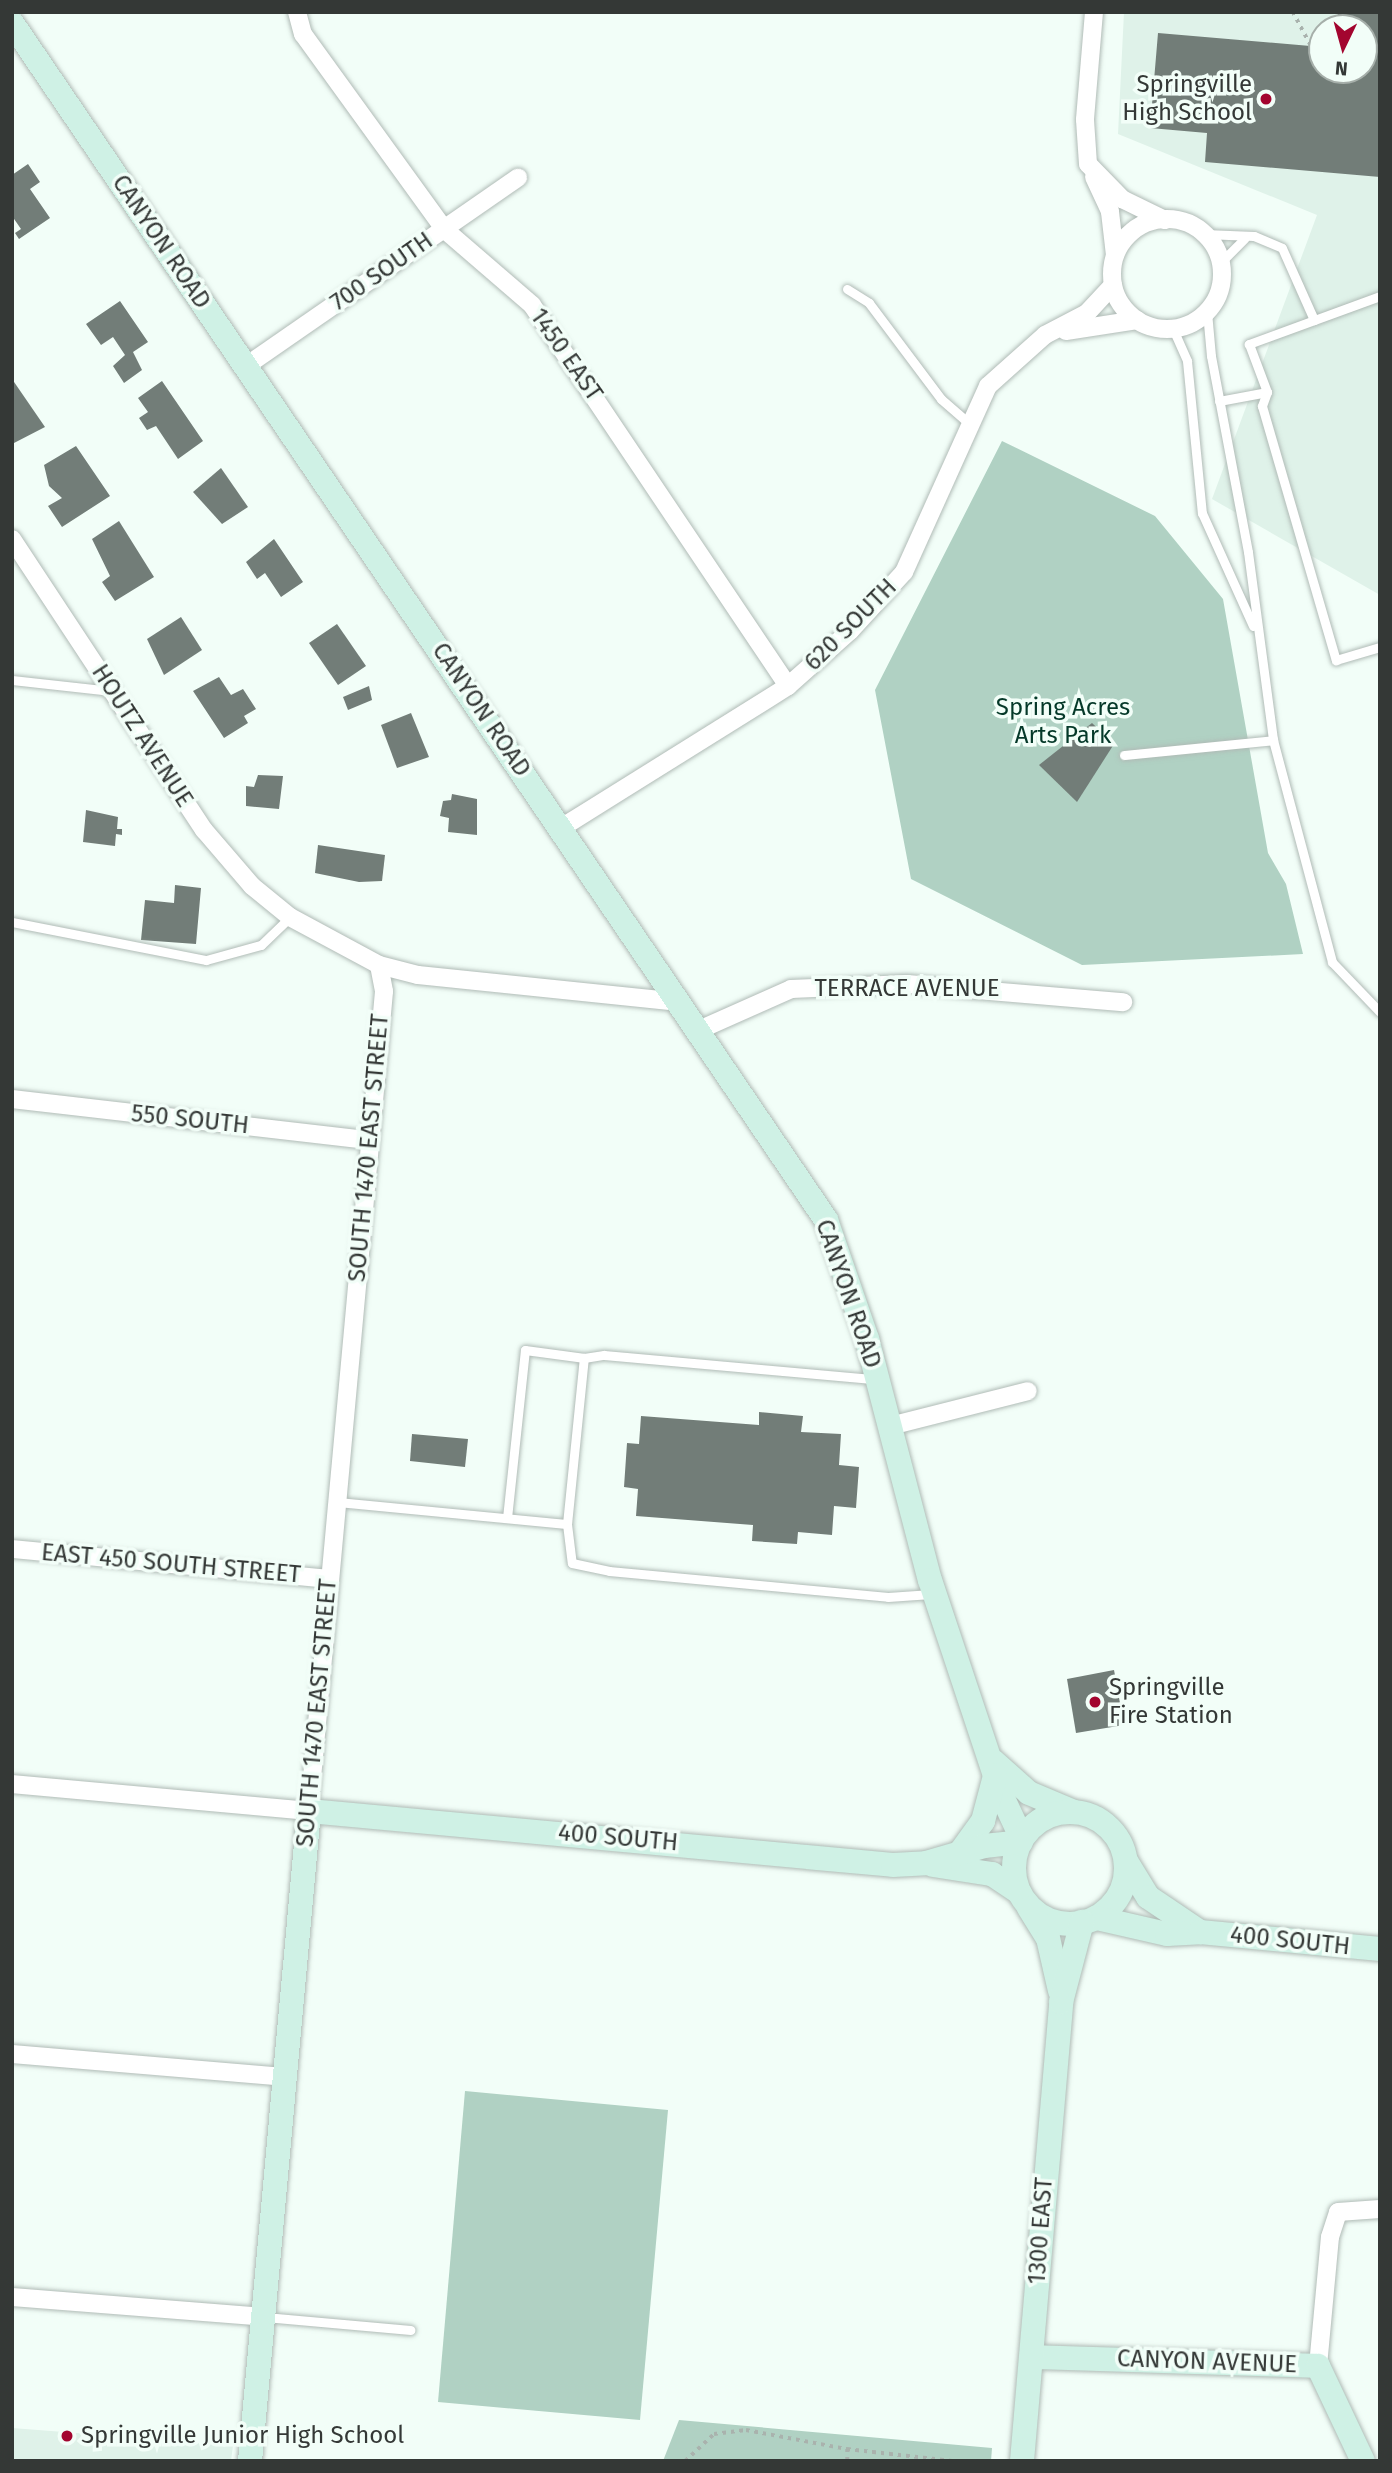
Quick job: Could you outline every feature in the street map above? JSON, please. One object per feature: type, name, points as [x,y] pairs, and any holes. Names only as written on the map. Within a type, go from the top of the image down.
[{"type":"main road","name":"CANYON ROAD","points":[[12,23],[826,1220],[877,1379],[936,1594],[1021,1840]]},
{"type":"main road","name":"CANYON ROAD","points":[[994,1768],[1029,1793],[1074,1812]]},
{"type":"main road","points":[[959,1854],[983,1821],[994,1768]]},
{"type":"main road","name":"400 SOUTH","points":[[309,1811],[893,1865],[926,1863],[1021,1840]]},
{"type":"main road","name":"SOUTH 1470 EAST STREET","points":[[250,2461],[309,1811]]},
{"type":"main road","points":[[1074,1812],[1108,1828],[1122,1846],[1126,1861],[1119,1895],[1090,1920],[1048,1919],[1021,1896],[1015,1858],[1021,1840],[1044,1818],[1074,1812]]},
{"type":"main road","name":"400 SOUTH","points":[[1126,1861],[1148,1896],[1200,1932]]},
{"type":"main road","name":"400 SOUTH","points":[[926,1863],[992,1874],[1021,1896]]},
{"type":"main road","name":"1300 EAST","points":[[1021,1896],[1048,1938],[1061,2002]]},
{"type":"main road","name":"400 SOUTH","points":[[1090,1920],[1167,1934],[1200,1932],[1380,1950]]},
{"type":"main road","name":"1300 EAST","points":[[1022,2461],[1061,2002],[1090,1920]]},
{"type":"main road","name":"CANYON AVENUE","points":[[1032,2357],[1318,2366],[1363,2461]]},
{"type":"street","name":"1450 EAST","points":[[297,12],[303,34],[444,229],[532,305],[788,686]]},
{"type":"street","points":[[1094,12],[1085,120],[1088,164],[1110,212],[1115,256],[1113,285],[1126,310],[1137,320]]},
{"type":"street","points":[[1045,335],[1137,320],[1173,329],[1207,312],[1219,289],[1221,262],[1204,233],[1122,199],[1088,164]]},
{"type":"street","name":"700 SOUTH","points":[[246,366],[518,178]]},
{"type":"street","points":[[1115,256],[1135,230],[1165,219]]},
{"type":"street","name":"620 SOUTH","points":[[561,828],[788,686],[849,631],[904,572],[988,386],[1045,335],[1087,313],[1113,285]]},
{"type":"street","name":"HOUTZ AVENUE","points":[[12,539],[218,850],[252,886],[290,917]]},
{"type":"street","points":[[290,917],[379,965],[424,976],[680,1002]]},
{"type":"street","name":"SOUTH 1470 EAST STREET","points":[[309,1811],[368,1140],[384,991],[379,965]]},
{"type":"street","name":"TERRACE AVENUE","points":[[699,1030],[791,989],[907,985],[1124,1002]]},
{"type":"street","name":"550 SOUTH","points":[[12,1099],[368,1140]]},
{"type":"street","points":[[890,1426],[1028,1391]]},
{"type":"street","name":"EAST 450 SOUTH STREET","points":[[12,1549],[329,1578]]},
{"type":"street","points":[[12,1784],[309,1811]]},
{"type":"street","points":[[12,2054],[284,2077]]},
{"type":"street","points":[[1318,2366],[1330,2237],[1338,2212],[1380,2209]]},
{"type":"street","points":[[12,2297],[264,2317]]},
{"type":"lane","points":[[1204,233],[1244,239],[1254,236],[1282,248],[1314,320]]},
{"type":"lane","points":[[1221,262],[1244,239]]},
{"type":"lane","points":[[846,289],[869,303],[941,399],[971,425]]},
{"type":"lane","points":[[1380,296],[1249,344],[1267,392],[1262,407],[1336,660],[1380,647]]},
{"type":"lane","points":[[1207,312],[1219,401],[1248,552],[1273,740],[1332,962],[1380,1012]]},
{"type":"lane","points":[[1173,329],[1186,361],[1202,513],[1257,634]]},
{"type":"lane","points":[[1219,401],[1267,392]]},
{"type":"lane","points":[[12,680],[113,691]]},
{"type":"lane","points":[[1124,755],[1273,740]]},
{"type":"lane","points":[[12,922],[206,960],[261,945],[290,917]]},
{"type":"lane","points":[[508,1518],[525,1350],[584,1358],[604,1355],[877,1379]]},
{"type":"lane","points":[[584,1358],[567,1524],[572,1563],[609,1571],[888,1597],[936,1594]]},
{"type":"lane","points":[[336,1502],[567,1524]]},
{"type":"lane","points":[[264,2317],[410,2330]]},
{"type":"path","points":[[1293,12],[1308,40]]},
{"type":"path","points":[[685,2461],[714,2434],[746,2430],[847,2449],[952,2461]]},
{"type":"path","points":[[846,2461],[847,2449]]},
{"type":"shaded area","name":"Springville High School","points":[[1124,12],[1380,12],[1380,595],[1212,499],[1317,215],[1118,134]]},
{"type":"shaded area","name":"Springville Junior High School","points":[[12,2428],[233,2445],[231,2461],[12,2461]]},
{"type":"green space","name":"Spring Acres Arts Park","points":[[1002,441],[1155,516],[1223,599],[1268,853],[1286,884],[1303,954],[1082,965],[911,879],[875,690]]},
{"type":"green space","points":[[465,2091],[668,2110],[640,2420],[438,2402]]},
{"type":"green space","points":[[679,2420],[992,2448],[991,2461],[663,2461]]},
{"type":"building","name":"Springville High School","points":[[1380,12],[1380,177],[1205,162],[1207,133],[1150,128],[1158,33],[1308,46],[1308,84],[1378,84],[1378,14],[1338,14]]},
{"type":"building","points":[[28,164],[40,182],[30,189],[50,218],[19,239],[15,233],[21,229],[12,216],[12,175]]},
{"type":"building","points":[[120,301],[148,342],[133,352],[142,370],[124,383],[113,366],[125,355],[113,337],[101,345],[86,324]]},
{"type":"building","points":[[12,379],[45,427],[14,443],[12,440]]},
{"type":"building","points":[[162,381],[203,441],[178,459],[156,426],[147,430],[139,418],[148,412],[138,398]]},
{"type":"building","points":[[76,446],[110,496],[62,527],[48,506],[62,498],[49,486],[44,465]]},
{"type":"building","points":[[221,468],[248,507],[222,524],[193,492]]},
{"type":"building","points":[[119,521],[154,577],[115,601],[102,582],[110,576],[92,539]]},
{"type":"building","points":[[274,539],[303,582],[281,597],[265,573],[257,579],[246,562]]},
{"type":"building","points":[[181,617],[202,650],[164,675],[147,639]]},
{"type":"building","points":[[337,624],[366,666],[338,685],[309,643]]},
{"type":"building","points":[[219,677],[231,695],[243,689],[256,709],[244,716],[248,723],[224,738],[193,691]]},
{"type":"building","points":[[369,686],[372,700],[348,710],[343,697]]},
{"type":"building","points":[[411,713],[429,757],[397,768],[381,725]]},
{"type":"building","points":[[1092,723],[1114,744],[1077,802],[1039,765]]},
{"type":"building","points":[[258,775],[283,776],[279,809],[246,806],[246,786],[254,787]]},
{"type":"building","points":[[452,794],[477,799],[477,835],[448,832],[449,818],[440,816],[443,801],[451,800]]},
{"type":"building","points":[[86,810],[118,817],[117,829],[122,829],[122,835],[116,834],[115,846],[83,842]]},
{"type":"building","points":[[318,845],[385,855],[382,881],[359,882],[315,873]]},
{"type":"building","points":[[175,885],[201,888],[196,944],[141,940],[145,900],[174,903]]},
{"type":"building","points":[[759,1412],[803,1416],[801,1432],[841,1434],[839,1465],[859,1467],[856,1508],[834,1506],[832,1535],[798,1532],[797,1544],[752,1541],[753,1525],[636,1516],[638,1489],[624,1487],[627,1443],[639,1444],[641,1416],[759,1425]]},
{"type":"building","points":[[412,1434],[468,1439],[465,1467],[410,1461]]},
{"type":"building","name":"Springville Fire Station","points":[[1114,1670],[1124,1725],[1076,1733],[1067,1679]]},
{"type":"place","name":"Springville High School","points":[[1266,99]]},
{"type":"place","name":"Springville Fire Station","points":[[1095,1702]]},
{"type":"place","name":"Springville Junior High School","points":[[67,2436]]}]
